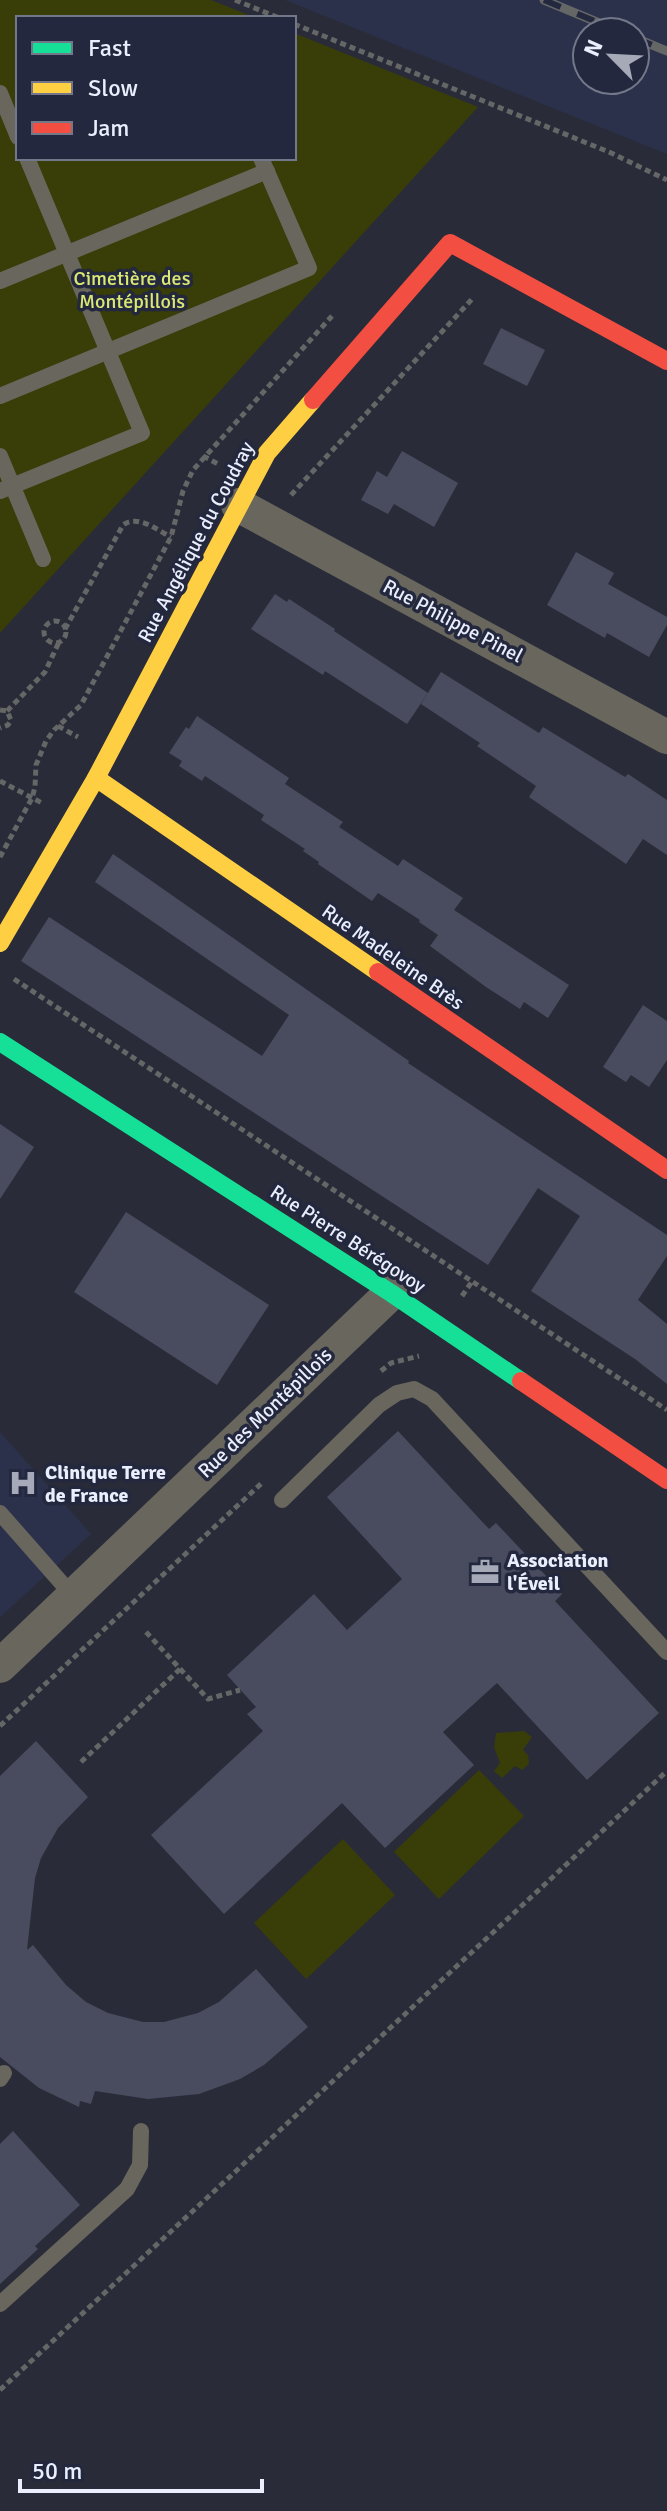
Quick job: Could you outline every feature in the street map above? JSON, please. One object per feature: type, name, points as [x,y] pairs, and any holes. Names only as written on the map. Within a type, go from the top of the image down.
[{"type":"street","name":"Rue Angélique du Coudray","points":[[0,943],[96,778],[267,453],[450,243],[667,361]]},
{"type":"street","name":"Rue Philippe Pinel","points":[[238,505],[667,737]]},
{"type":"street","name":"Rue Madeleine Brès","points":[[96,778],[667,1170]]},
{"type":"street","name":"Rue Pierre Bérégovoy","points":[[0,1042],[391,1293],[667,1480]]},
{"type":"street","name":"Rue des Montépillois","points":[[0,1666],[391,1293]]},
{"type":"lane","points":[[0,93],[16,131]]},
{"type":"lane","points":[[6,488],[142,433],[28,160]]},
{"type":"lane","points":[[0,281],[264,165],[309,268],[0,396]]},
{"type":"lane","points":[[0,456],[6,488],[43,559]]},
{"type":"lane","points":[[282,1500],[379,1405],[397,1393],[414,1389],[432,1399],[667,1652]]},
{"type":"lane","points":[[0,1513],[73,1596]]},
{"type":"lane","points":[[0,2304],[127,2189],[140,2165],[141,2131]]},
{"type":"path","points":[[235,0],[274,16]]},
{"type":"path","points":[[296,25],[609,152],[667,180]]},
{"type":"path","points":[[274,524],[292,493],[500,270]]},
{"type":"path","points":[[0,728],[10,723],[4,710],[45,672],[64,637],[65,629],[123,525],[138,521],[171,537]]},
{"type":"path","points":[[59,642],[47,640],[44,633],[46,626],[54,621],[62,623],[65,629]]},
{"type":"path","points":[[13,978],[667,1410]]},
{"type":"path","points":[[379,1374],[391,1363],[419,1356],[473,1280]]},
{"type":"path","points":[[0,1726],[264,1481]]},
{"type":"path","points":[[146,1632],[208,1699],[240,1690]]},
{"type":"path","points":[[81,1762],[180,1669]]},
{"type":"path","points":[[0,2390],[667,1771]]},
{"type":"shaded area","points":[[285,0],[667,0],[667,154]]},
{"type":"shaded area","name":"Clinique Terre de France","points":[[0,1432],[91,1534],[0,1617]]},
{"type":"green space","name":"Cimetière des Montépillois","points":[[0,0],[211,0],[251,16],[16,16],[16,160],[296,160],[296,34],[478,107],[0,633]]},
{"type":"green space","points":[[524,1731],[532,1737],[523,1750],[528,1755],[529,1764],[522,1770],[515,1766],[502,1778],[494,1771],[500,1763],[494,1747],[496,1733]]},
{"type":"green space","points":[[479,1770],[524,1816],[439,1899],[394,1852]]},
{"type":"green space","points":[[343,1839],[395,1895],[306,1979],[254,1923]]},
{"type":"building","points":[[501,328],[545,350],[527,386],[483,364]]},
{"type":"building","points":[[402,451],[458,483],[434,527],[394,504],[388,514],[361,500],[377,471],[387,477]]},
{"type":"building","points":[[576,552],[614,573],[608,584],[667,617],[667,625],[649,657],[607,633],[605,638],[547,605]]},
{"type":"building","points":[[275,594],[287,602],[289,599],[428,693],[407,724],[325,671],[323,675],[251,629]]},
{"type":"building","points":[[441,672],[539,733],[543,727],[625,777],[628,774],[667,800],[667,855],[643,839],[626,864],[529,797],[536,786],[477,746],[480,743],[421,704]]},
{"type":"building","points":[[197,716],[289,778],[285,784],[343,822],[339,827],[398,866],[403,859],[463,898],[454,910],[569,985],[548,1018],[524,1002],[520,1009],[486,987],[430,946],[438,935],[420,920],[378,893],[372,901],[318,864],[303,851],[305,849],[261,820],[264,815],[205,776],[202,781],[179,766],[182,761],[169,753]]},
{"type":"building","points":[[113,854],[408,1063],[667,1235],[667,1256],[638,1300],[667,1324],[667,1384],[635,1359],[531,1291],[580,1216],[538,1188],[488,1265],[21,961],[49,917],[262,1056],[289,1015],[95,882]]},
{"type":"building","points":[[643,1005],[667,1021],[667,1060],[649,1087],[631,1075],[626,1082],[603,1067]]},
{"type":"building","points":[[0,1124],[34,1147],[0,1199]]},
{"type":"building","points":[[126,1212],[269,1305],[217,1385],[74,1292]]},
{"type":"building","points":[[398,1431],[489,1529],[496,1523],[549,1579],[562,1594],[555,1601],[659,1713],[587,1780],[497,1683],[443,1732],[474,1765],[385,1848],[342,1803],[224,1914],[151,1835],[263,1731],[247,1714],[256,1707],[227,1675],[314,1594],[347,1630],[402,1579],[327,1497]]},
{"type":"building","points":[[36,1741],[88,1797],[58,1828],[41,1858],[35,1878],[27,1950],[33,1945],[66,1985],[86,2002],[108,2013],[143,2022],[164,2022],[198,2013],[219,2002],[256,1969],[308,2027],[264,2065],[240,2079],[199,2094],[148,2099],[95,2091],[91,2104],[80,2101],[79,2107],[39,2088],[0,2057],[0,1776]]},
{"type":"building","points":[[13,2131],[80,2205],[35,2246],[38,2249],[0,2284],[0,2144]]},
{"type":"railway","points":[[544,0],[582,16]]},
{"type":"railway","points":[[651,44],[667,51]]},
{"type":"traffic: fast","points":[[0,1042],[391,1293],[521,1381]]},
{"type":"traffic: slow","points":[[0,943],[96,778],[267,453],[313,400]]},
{"type":"traffic: slow","points":[[96,778],[378,972]]},
{"type":"traffic: jam","points":[[313,400],[450,243],[667,361]]},
{"type":"traffic: jam","points":[[378,972],[667,1170]]},
{"type":"traffic: jam","points":[[521,1381],[667,1480]]},
{"type":"place","name":"Clinique Terre de France","points":[[23,1483]]},
{"type":"place","name":"Association l'Éveil","points":[[485,1572]]}]
